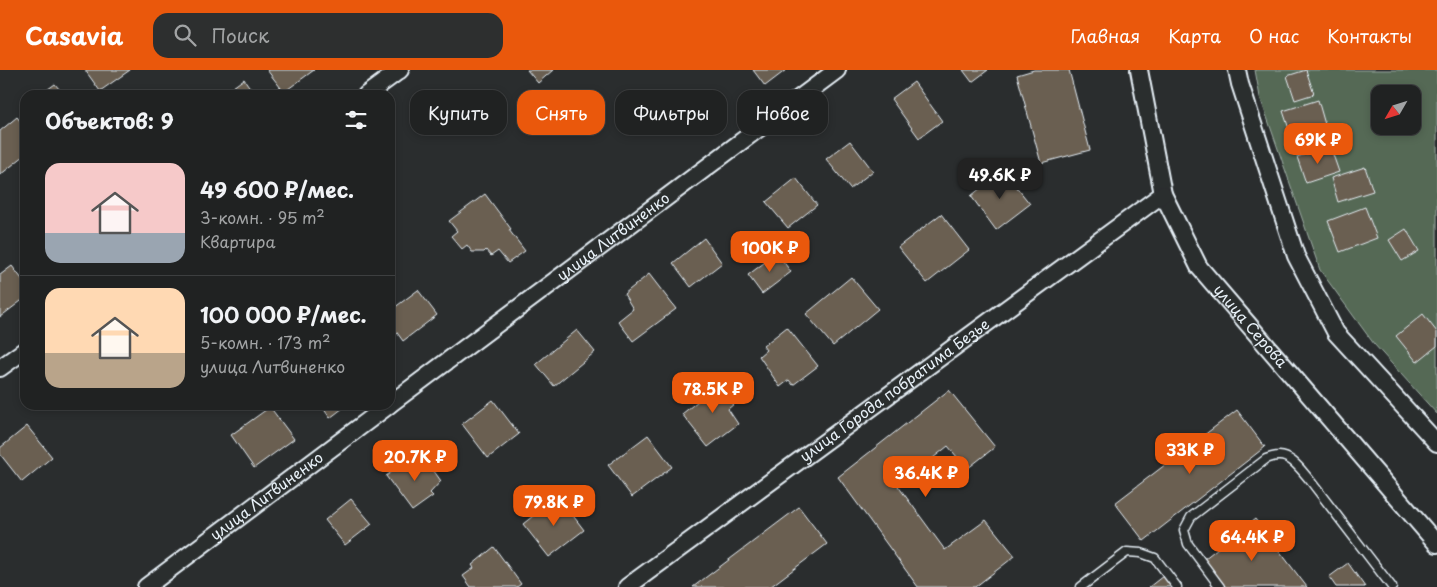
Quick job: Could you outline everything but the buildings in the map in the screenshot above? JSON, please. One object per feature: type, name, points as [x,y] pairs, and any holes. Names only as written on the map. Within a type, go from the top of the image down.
[{"type":"street","points":[[373,90],[400,70]]},
{"type":"street","name":"улица Литвиненко","points":[[395,401],[837,70]]},
{"type":"street","name":"улица Серова","points":[[1139,70],[1163,194],[1199,267],[1437,544]]},
{"type":"street","points":[[1237,70],[1296,256],[1336,333],[1437,443]]},
{"type":"street","name":"улица Города побратима Безье","points":[[627,587],[1163,194]]},
{"type":"street","points":[[0,368],[20,354]]},
{"type":"street","name":"улица Литвиненко","points":[[146,587],[382,410]]},
{"type":"lane","points":[[1220,587],[1188,544],[1184,530],[1191,517],[1266,459],[1278,456],[1287,458],[1297,465],[1392,587]]},
{"type":"lane","points":[[1081,587],[1127,552],[1141,553],[1155,558],[1177,587]]},
{"type":"green space","points":[[1255,70],[1437,70],[1437,414],[1374,344],[1320,270],[1260,97]]}]
